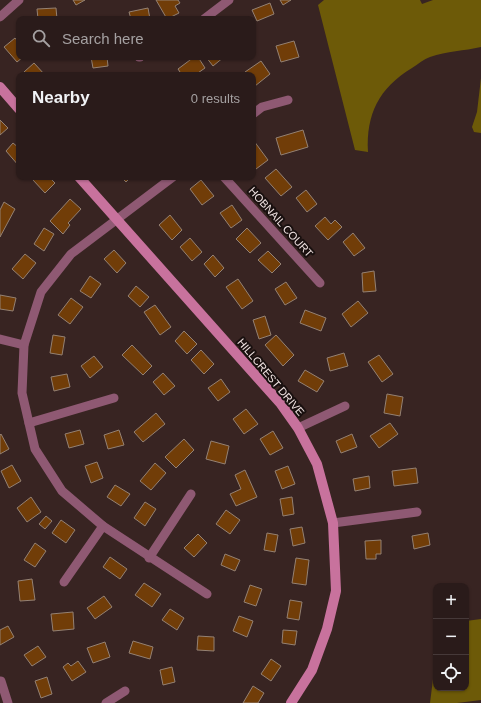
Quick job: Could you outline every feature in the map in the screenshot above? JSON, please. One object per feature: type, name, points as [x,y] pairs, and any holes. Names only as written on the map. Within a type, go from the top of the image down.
[{"type":"street","points":[[0,17],[19,0]]},
{"type":"street","points":[[208,16],[229,0]]},
{"type":"street","points":[[0,87],[16,106]]},
{"type":"street","points":[[256,112],[262,107],[288,100]]},
{"type":"street","name":"HILLCREST DRIVE","points":[[82,180],[281,404],[298,428],[317,464],[333,523],[336,591],[327,629],[312,670],[291,703]]},
{"type":"street","points":[[169,180],[71,254],[41,292],[24,345],[22,393],[35,448],[62,491],[103,526],[149,558],[207,594]]},
{"type":"street","name":"HOBNAIL COURT","points":[[227,180],[320,283]]},
{"type":"street","points":[[0,339],[24,345]]},
{"type":"street","points":[[29,423],[114,398]]},
{"type":"street","points":[[298,428],[345,406]]},
{"type":"street","points":[[149,558],[192,494]]},
{"type":"street","points":[[333,523],[418,512]]},
{"type":"street","points":[[64,582],[103,526]]},
{"type":"street","points":[[1,681],[8,703]]},
{"type":"street","points":[[106,703],[125,691]]},
{"type":"shaded area","points":[[324,0],[420,0],[422,4],[433,0],[481,0],[481,47],[443,53],[430,57],[423,60],[391,84],[383,93],[372,114],[369,126],[368,152],[355,150],[318,5]]},
{"type":"shaded area","points":[[481,78],[481,133],[474,132],[472,127],[477,112]]},
{"type":"shaded area","points":[[481,619],[481,700],[457,703],[430,703],[433,679],[433,691],[469,691],[469,621]]},
{"type":"building","points":[[73,0],[85,0],[76,5]]},
{"type":"building","points":[[156,0],[178,0],[180,3],[175,6],[179,13],[173,16],[165,16]]},
{"type":"building","points":[[280,0],[291,0],[283,5]]},
{"type":"building","points":[[270,3],[274,14],[257,21],[252,10]]},
{"type":"building","points":[[56,8],[57,16],[38,16],[37,9]]},
{"type":"building","points":[[148,8],[149,16],[130,16],[129,12]]},
{"type":"building","points":[[15,38],[16,60],[19,60],[17,62],[4,47]]},
{"type":"building","points":[[294,41],[299,57],[281,62],[276,46]]},
{"type":"building","points":[[92,60],[107,60],[108,66],[93,68]]},
{"type":"building","points":[[190,60],[200,60],[205,68],[199,72],[180,72],[178,69]]},
{"type":"building","points":[[208,60],[220,60],[213,66]]},
{"type":"building","points":[[261,61],[270,74],[256,85],[256,72],[245,72]]},
{"type":"building","points":[[34,63],[42,72],[24,72]]},
{"type":"building","points":[[0,120],[8,128],[0,135]]},
{"type":"building","points":[[303,130],[308,147],[281,155],[276,138]]},
{"type":"building","points":[[13,143],[16,146],[16,163],[6,151]]},
{"type":"building","points":[[256,144],[268,160],[256,169]]},
{"type":"building","points":[[276,169],[292,187],[281,196],[265,178]]},
{"type":"building","points":[[33,180],[52,180],[55,183],[45,193]]},
{"type":"building","points":[[201,180],[214,196],[202,205],[190,189]]},
{"type":"building","points":[[306,190],[317,204],[307,212],[296,198]]},
{"type":"building","points":[[70,199],[81,209],[68,223],[70,225],[63,234],[50,221]]},
{"type":"building","points":[[4,202],[15,209],[0,237],[0,210]]},
{"type":"building","points":[[232,205],[242,220],[231,228],[220,213]]},
{"type":"building","points":[[170,215],[182,230],[172,240],[159,225]]},
{"type":"building","points":[[325,217],[331,224],[335,220],[342,227],[328,240],[315,226]]},
{"type":"building","points":[[44,228],[54,234],[44,251],[34,244]]},
{"type":"building","points":[[247,228],[261,243],[250,253],[236,239]]},
{"type":"building","points":[[353,233],[365,248],[354,256],[343,242]]},
{"type":"building","points":[[190,238],[202,252],[192,261],[180,247]]},
{"type":"building","points":[[114,250],[126,263],[117,273],[104,259]]},
{"type":"building","points":[[268,251],[281,264],[272,273],[258,260]]},
{"type":"building","points":[[25,254],[36,263],[23,279],[12,269]]},
{"type":"building","points":[[213,255],[224,268],[215,277],[204,264]]},
{"type":"building","points":[[374,271],[376,291],[363,292],[362,273]]},
{"type":"building","points":[[90,276],[101,284],[91,298],[80,291]]},
{"type":"building","points":[[238,279],[253,301],[242,309],[226,287]]},
{"type":"building","points":[[286,282],[297,298],[285,305],[275,289]]},
{"type":"building","points":[[136,286],[149,297],[140,307],[128,296]]},
{"type":"building","points":[[0,295],[16,298],[13,311],[0,309]]},
{"type":"building","points":[[71,298],[83,307],[70,324],[58,315]]},
{"type":"building","points":[[358,301],[368,313],[351,327],[342,314]]},
{"type":"building","points":[[155,305],[171,327],[160,335],[144,312]]},
{"type":"building","points":[[305,310],[326,318],[321,331],[300,323]]},
{"type":"building","points":[[265,316],[271,335],[259,339],[253,320]]},
{"type":"building","points":[[184,331],[197,344],[187,354],[175,341]]},
{"type":"building","points":[[53,335],[65,337],[62,355],[50,353]]},
{"type":"building","points":[[276,335],[294,355],[283,366],[265,345]]},
{"type":"building","points":[[132,345],[152,366],[143,375],[122,355]]},
{"type":"building","points":[[201,350],[214,364],[204,374],[191,360]]},
{"type":"building","points":[[344,353],[348,366],[330,371],[327,358]]},
{"type":"building","points":[[379,355],[393,374],[382,382],[368,362]]},
{"type":"building","points":[[94,356],[103,367],[90,378],[81,366]]},
{"type":"building","points":[[305,370],[324,381],[317,392],[298,381]]},
{"type":"building","points":[[163,373],[175,386],[164,395],[153,382]]},
{"type":"building","points":[[67,374],[70,387],[54,391],[51,377]]},
{"type":"building","points":[[221,379],[230,392],[218,401],[208,388]]},
{"type":"building","points":[[387,394],[403,397],[400,416],[384,413]]},
{"type":"building","points":[[246,409],[258,424],[244,434],[233,419]]},
{"type":"building","points":[[156,413],[165,424],[143,442],[134,432]]},
{"type":"building","points":[[390,423],[398,434],[379,448],[370,436]]},
{"type":"building","points":[[80,430],[84,444],[69,448],[65,434]]},
{"type":"building","points":[[119,430],[124,445],[108,449],[104,435]]},
{"type":"building","points":[[273,431],[283,448],[270,455],[260,439]]},
{"type":"building","points":[[1,434],[9,449],[0,454],[0,435]]},
{"type":"building","points":[[352,434],[357,447],[341,453],[336,441]]},
{"type":"building","points":[[184,439],[194,450],[176,468],[165,457]]},
{"type":"building","points":[[211,441],[229,446],[225,464],[206,459]]},
{"type":"building","points":[[97,462],[103,478],[91,483],[85,466]]},
{"type":"building","points":[[155,463],[166,473],[151,490],[140,481]]},
{"type":"building","points":[[12,465],[21,481],[9,488],[1,471]]},
{"type":"building","points":[[288,466],[295,484],[282,489],[275,471]]},
{"type":"building","points":[[416,468],[418,483],[394,486],[392,471]]},
{"type":"building","points":[[245,470],[257,497],[236,506],[230,494],[241,489],[235,475]]},
{"type":"building","points":[[369,476],[370,488],[355,491],[353,479]]},
{"type":"building","points":[[115,485],[130,494],[121,506],[107,497]]},
{"type":"building","points":[[31,497],[41,512],[27,522],[17,508]]},
{"type":"building","points":[[292,497],[294,514],[283,516],[280,499]]},
{"type":"building","points":[[145,502],[156,509],[145,526],[134,518]]},
{"type":"building","points":[[226,510],[240,520],[230,534],[216,524]]},
{"type":"building","points":[[46,516],[52,521],[45,529],[39,524]]},
{"type":"building","points":[[61,520],[75,530],[66,543],[52,533]]},
{"type":"building","points":[[302,527],[305,543],[293,546],[290,529]]},
{"type":"building","points":[[267,533],[278,535],[275,552],[264,550]]},
{"type":"building","points":[[428,533],[430,545],[414,549],[412,536]]},
{"type":"building","points":[[198,534],[207,543],[194,557],[184,548]]},
{"type":"building","points":[[381,540],[381,554],[376,554],[376,559],[366,559],[365,541]]},
{"type":"building","points":[[35,543],[46,551],[35,567],[24,560]]},
{"type":"building","points":[[225,554],[240,560],[235,571],[221,565]]},
{"type":"building","points":[[110,557],[127,569],[120,579],[103,567]]},
{"type":"building","points":[[296,558],[309,560],[306,585],[292,583]]},
{"type":"building","points":[[32,579],[35,600],[20,601],[18,581]]},
{"type":"building","points":[[144,583],[161,594],[152,607],[135,595]]},
{"type":"building","points":[[250,585],[262,589],[256,606],[244,602]]},
{"type":"building","points":[[104,596],[112,607],[95,619],[87,608]]},
{"type":"building","points":[[290,600],[302,602],[299,620],[287,618]]},
{"type":"building","points":[[170,609],[184,618],[177,630],[162,620]]},
{"type":"building","points":[[73,612],[74,629],[53,631],[51,614]]},
{"type":"building","points":[[239,616],[253,621],[247,637],[233,631]]},
{"type":"building","points":[[8,626],[14,637],[0,645],[0,630]]},
{"type":"building","points":[[283,630],[297,631],[295,645],[282,643]]},
{"type":"building","points":[[198,636],[214,637],[214,651],[197,650]]},
{"type":"building","points":[[133,641],[153,647],[150,659],[129,653]]},
{"type":"building","points":[[105,642],[110,657],[93,663],[87,648]]},
{"type":"building","points":[[38,646],[46,657],[32,666],[24,655]]},
{"type":"building","points":[[271,659],[281,666],[271,681],[261,674]]},
{"type":"building","points":[[78,661],[86,672],[72,681],[63,667],[68,663],[71,666]]},
{"type":"building","points":[[172,667],[175,682],[163,685],[160,670]]},
{"type":"building","points":[[47,677],[52,694],[41,698],[35,681]]},
{"type":"building","points":[[253,686],[264,693],[258,703],[243,703]]}]
